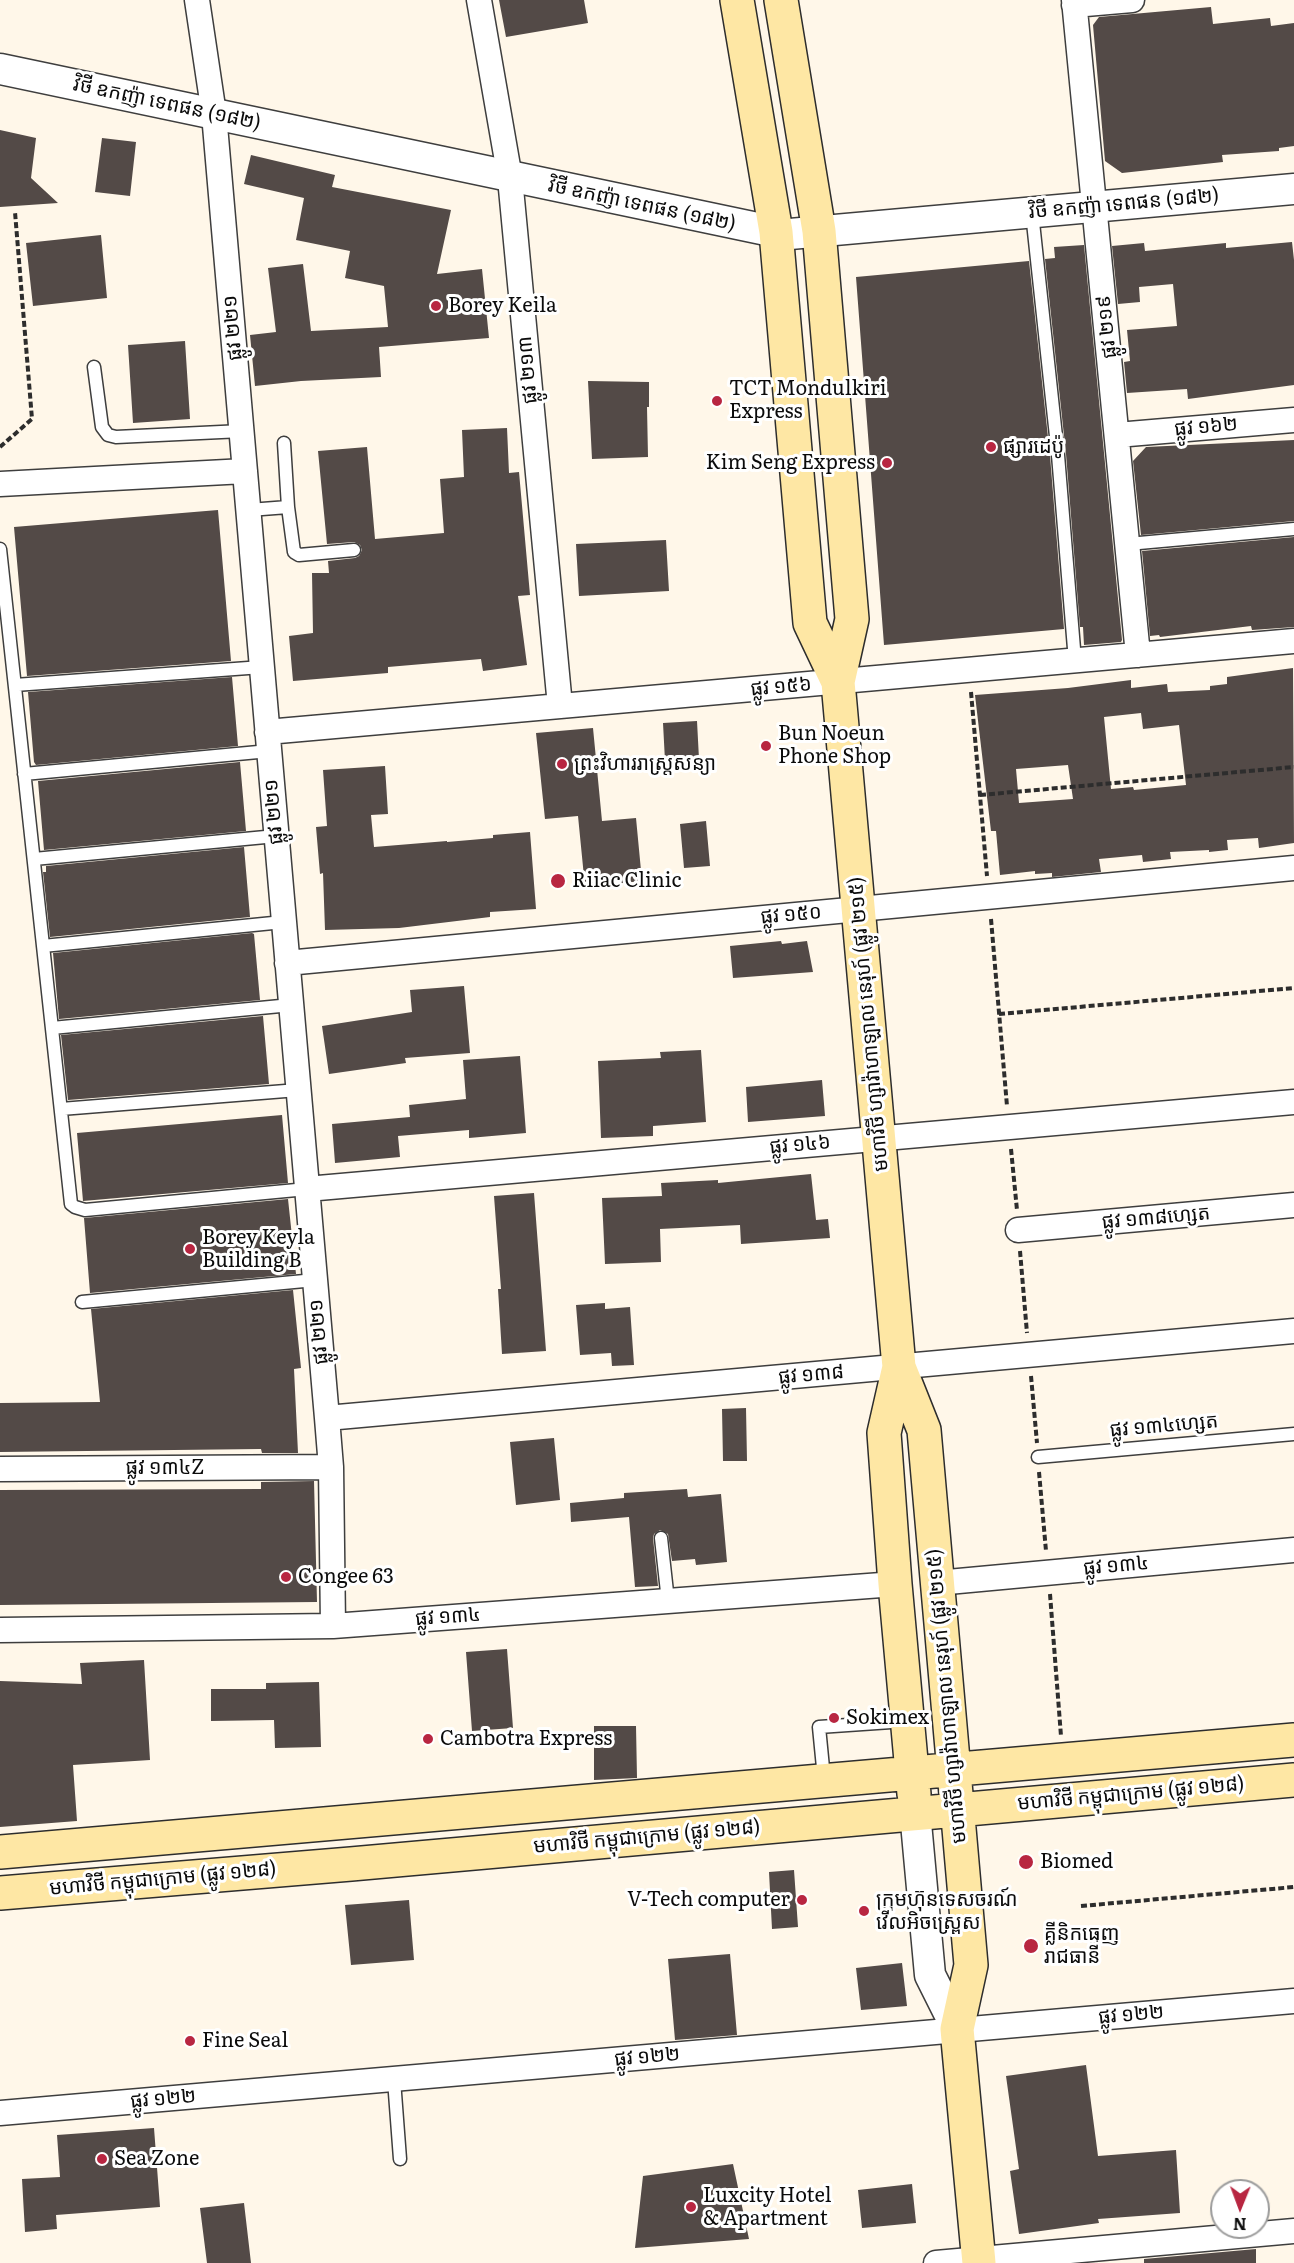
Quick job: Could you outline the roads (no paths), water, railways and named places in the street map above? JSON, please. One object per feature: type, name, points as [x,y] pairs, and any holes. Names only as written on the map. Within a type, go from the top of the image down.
[{"type":"main road","name":"មហាវិថី ហ្សាវ៉ាហាឡាល នេរុហ៍ (ផ្លូវ ២១៥)","points":[[737,0],[776,232],[810,623],[838,682]]},
{"type":"main road","name":"មហាវិថី ហ្សាវ៉ាហាឡាល នេរុហ៍ (ផ្លូវ ២១៥)","points":[[781,0],[819,231],[852,619],[838,682],[899,1367],[924,1430],[971,1965],[957,2029],[978,2261]]},
{"type":"main road","name":"មហាវិថី ហ្សាវ៉ាហាឡាល នេរុហ៍ (ផ្លូវ ២១៥)","points":[[899,1367],[884,1433],[915,1812]]},
{"type":"main road","name":"មហាវិថី កម្ពុជាក្រោម (ផ្លូវ ១២៨)","points":[[0,1852],[1294,1740]]},
{"type":"main road","name":"មហាវិថី កម្ពុជាក្រោម (ផ្លូវ ១២៨)","points":[[0,1893],[1294,1780]]},
{"type":"main road","points":[[346,1822],[351,1864]]},
{"type":"street","name":"ផ្លូវ ២២១","points":[[197,0],[214,114],[327,1418],[331,1467],[333,1626]]},
{"type":"street","name":"ផ្លូវ ២១៣","points":[[479,0],[510,177],[560,706]]},
{"type":"street","points":[[1074,3],[1132,0]]},
{"type":"street","name":"ផ្លូវ ២១៩","points":[[1074,3],[1138,655]]},
{"type":"street","name":"វិថី ឧកញ៉ា ទេពផន (១៨២)","points":[[0,69],[790,234],[1294,189]]},
{"type":"street","name":"ផ្លូវ ១៦២","points":[[1117,435],[1294,420]]},
{"type":"street","points":[[0,484],[245,471]]},
{"type":"street","name":"ផ្លូវ ១៥៦","points":[[268,742],[560,706],[1294,641]]},
{"type":"street","name":"ផ្លូវ ១៥០","points":[[287,963],[1294,868]]},
{"type":"street","name":"ផ្លូវ ១៤៦","points":[[307,1189],[1294,1102]]},
{"type":"street","name":"ផ្លូវ ១៣៨ហ្សេត","points":[[1018,1230],[1294,1205]]},
{"type":"street","name":"ផ្លូវ ១៣៨","points":[[327,1418],[1294,1331]]},
{"type":"street","name":"ផ្លូវ ១៣៤Z","points":[[0,1469],[331,1467]]},
{"type":"street","name":"ផ្លូវ ១៣៤","points":[[937,1582],[1294,1550]]},
{"type":"street","name":"ផ្លូវ ១៣៤","points":[[0,1630],[333,1626],[895,1584]]},
{"type":"street","name":"មហាវិថី ហ្សាវ៉ាហាឡាល នេរុហ៍ (ផ្លូវ ២១៥)","points":[[915,1812],[930,1975],[957,2029]]},
{"type":"street","name":"ផ្លូវ ១២២","points":[[0,2112],[1294,2001]]},
{"type":"street","points":[[936,2263],[1294,2231]]},
{"type":"lane","points":[[1032,212],[1058,455],[1075,660]]},
{"type":"lane","points":[[94,367],[102,427],[108,435],[116,437],[242,431]]},
{"type":"lane","points":[[284,443],[288,507],[294,552],[299,555],[354,550]]},
{"type":"lane","points":[[249,510],[288,507]]},
{"type":"lane","points":[[1128,544],[1294,530]]},
{"type":"lane","points":[[0,549],[71,1204],[85,1210],[307,1189]]},
{"type":"lane","points":[[15,684],[262,667]]},
{"type":"lane","points":[[24,774],[268,742]]},
{"type":"lane","points":[[34,859],[276,836]]},
{"type":"lane","points":[[43,946],[283,922]]},
{"type":"lane","points":[[52,1028],[291,1005]]},
{"type":"lane","points":[[61,1109],[298,1090]]},
{"type":"lane","points":[[82,1302],[315,1280]]},
{"type":"lane","name":"ផ្លូវ ១៣៤ហ្សេត","points":[[1038,1457],[1294,1434]]},
{"type":"lane","points":[[661,1538],[668,1601]]},
{"type":"lane","points":[[824,1781],[819,1727],[908,1721]]},
{"type":"lane","points":[[394,2080],[400,2159]]},
{"type":"place","name":"Borey Keila","points":[[436,306]]},
{"type":"place","name":"TCT Mondulkiri Express","points":[[717,401]]},
{"type":"place","name":"ផ្សារដេប៉ូ","points":[[991,447]]},
{"type":"place","name":"Kim Seng Express","points":[[887,463]]},
{"type":"place","name":"Bun Noeun Phone Shop","points":[[766,746]]},
{"type":"place","name":"ព្រះវិហាររាស្ត្រសន្យា","points":[[562,764]]},
{"type":"place","name":"Riiac Clinic","points":[[558,881]]},
{"type":"place","name":"Borey Keyla Building B","points":[[190,1249]]},
{"type":"place","name":"Congee 63","points":[[286,1577]]},
{"type":"place","name":"Sokimex","points":[[834,1718]]},
{"type":"place","name":"Cambotra Express","points":[[428,1739]]},
{"type":"place","name":"Biomed","points":[[1026,1862]]},
{"type":"place","name":"V-Tech computer","points":[[802,1900]]},
{"type":"place","name":"ក្រុមហ៊ុនទេសចរណ៍ វើលអិចស្រ្ពេស","points":[[864,1911]]},
{"type":"place","name":"គ្លីនិកធ្មេញ រាជធានី","points":[[1031,1946]]},
{"type":"place","name":"Fine Seal","points":[[190,2041]]},
{"type":"place","name":"Sea Zone","points":[[102,2159]]},
{"type":"place","name":"Luxcity Hotel & Apartment","points":[[691,2207]]}]
